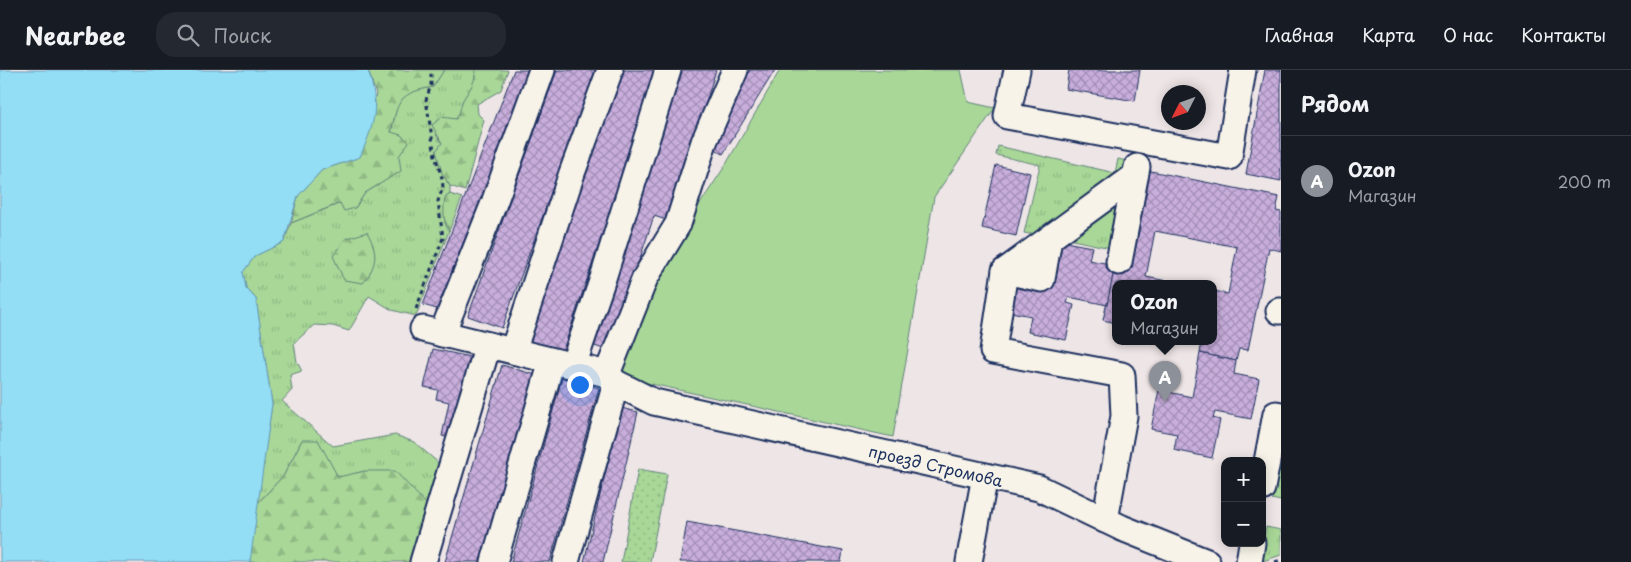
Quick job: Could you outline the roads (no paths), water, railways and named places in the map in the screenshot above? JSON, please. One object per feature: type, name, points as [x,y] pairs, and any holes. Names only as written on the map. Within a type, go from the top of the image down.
[{"type":"street","name":"проезд Стромова","points":[[542,70],[494,203],[432,331],[612,378],[654,402],[1039,488],[1105,520],[1207,562]]},
{"type":"street","points":[[513,351],[572,173],[610,70]]},
{"type":"street","points":[[494,562],[562,364],[603,278],[668,70]]},
{"type":"street","points":[[566,562],[612,378],[645,278],[678,224],[704,142],[735,70]]},
{"type":"street","points":[[1017,70],[1007,116],[1229,156],[1243,70]]},
{"type":"street","points":[[1119,262],[1142,140]]},
{"type":"street","points":[[1105,520],[1124,416],[1122,375],[993,351],[1005,271],[1135,176]]},
{"type":"street","points":[[423,562],[488,345]]},
{"type":"street","points":[[1266,467],[1276,414],[1281,415]]},
{"type":"street","points":[[968,562],[985,476]]},
{"type":"street","points":[[1249,562],[1251,547]]},
{"type":"water","points":[[0,70],[368,70],[375,105],[372,124],[360,157],[322,170],[298,196],[284,242],[255,256],[243,272],[246,288],[256,299],[272,404],[250,562],[0,562]]},
{"type":"place","name":"Ozon","points":[[1165,402]]}]
